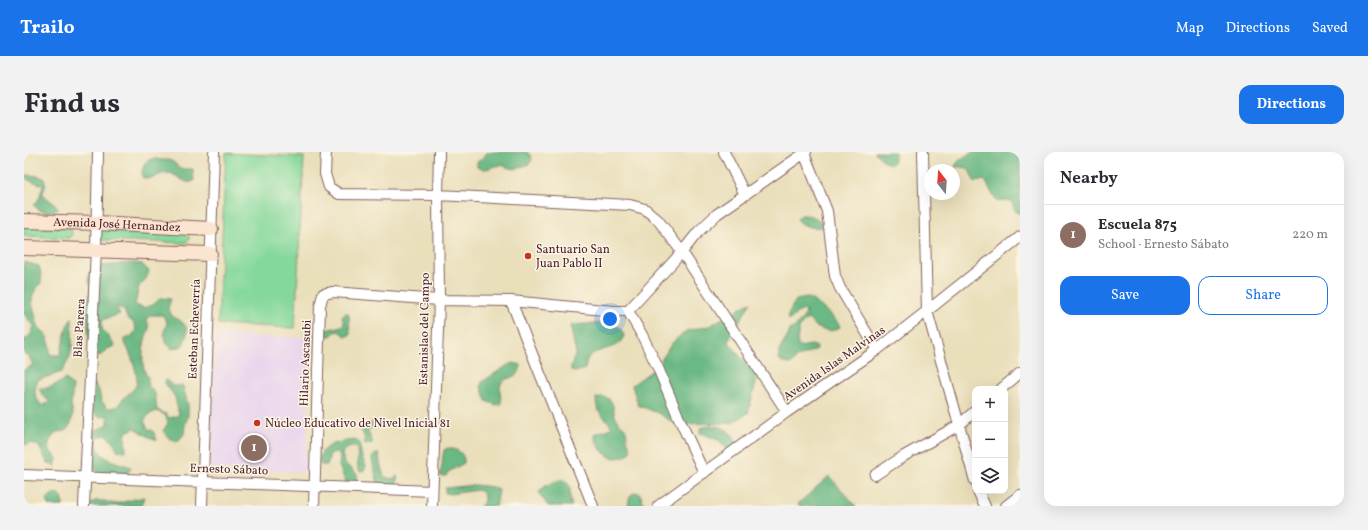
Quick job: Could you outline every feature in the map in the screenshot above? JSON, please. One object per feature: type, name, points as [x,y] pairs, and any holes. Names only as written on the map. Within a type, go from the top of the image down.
[{"type":"street","name":"Blas Parera","points":[[84,506],[96,249],[98,152]]},
{"type":"street","name":"Esteban Echeverría","points":[[202,506],[210,229],[214,152]]},
{"type":"street","points":[[326,152],[325,174],[329,187],[339,194],[438,195],[630,205],[645,209],[658,220],[682,252],[787,412]]},
{"type":"street","name":"Estanislao del Campo","points":[[432,506],[439,300],[439,152]]},
{"type":"street","points":[[724,152],[746,195]]},
{"type":"street","points":[[923,152],[928,311],[972,470]]},
{"type":"street","points":[[439,300],[511,301],[628,311],[682,252],[698,232],[717,214],[805,153],[827,211],[835,276],[840,288],[877,350]]},
{"type":"street","name":"Avenida José Hernandez","points":[[24,221],[210,229]]},
{"type":"street","name":"Avenida Islas Malvinas","points":[[658,506],[787,412],[877,350],[1020,237]]},
{"type":"street","name":"Avenida José Hernandez","points":[[24,248],[96,249],[210,254]]},
{"type":"street","name":"Hilario Ascasubi","points":[[314,506],[320,306],[323,294],[333,292],[439,300]]},
{"type":"street","points":[[511,301],[593,506]]},
{"type":"street","points":[[628,311],[642,335],[658,368],[704,473]]},
{"type":"street","points":[[1005,386],[1020,373]]},
{"type":"street","points":[[875,475],[904,456],[959,425],[972,414]]},
{"type":"street","name":"Ernesto Sábato","points":[[24,475],[432,491]]},
{"type":"street","points":[[979,494],[985,506]]},
{"type":"street","points":[[1006,506],[1020,495]]},
{"type":"shaded area","points":[[215,335],[311,338],[305,472],[210,469]]},
{"type":"green space","points":[[487,152],[527,152],[532,160],[529,164],[515,169],[501,165],[486,169],[477,167],[477,162],[485,156]]},
{"type":"green space","points":[[874,152],[895,152],[894,162],[890,164],[885,162]]},
{"type":"green space","points":[[973,152],[1020,152],[1020,214],[1015,211],[1012,202],[1006,200],[996,201],[985,180],[975,182],[967,168],[960,167],[960,164],[956,164]]},
{"type":"green space","points":[[226,153],[304,157],[295,328],[218,324]]},
{"type":"green space","points":[[154,158],[174,162],[179,169],[193,169],[194,181],[188,182],[169,173],[153,178],[142,177],[142,171],[145,163]]},
{"type":"green space","points":[[26,175],[44,178],[46,185],[43,195],[56,205],[58,209],[45,212],[36,208],[34,205],[39,199],[43,185],[28,180]]},
{"type":"green space","points":[[801,215],[808,215],[817,219],[820,221],[822,227],[819,228],[805,225],[797,219]]},
{"type":"green space","points":[[24,226],[71,228],[72,234],[69,238],[24,236]]},
{"type":"green space","points":[[101,229],[188,232],[189,239],[186,243],[100,240]]},
{"type":"green space","points":[[24,262],[39,266],[41,283],[33,295],[32,302],[39,327],[46,333],[50,346],[50,355],[60,355],[67,326],[72,318],[72,347],[70,356],[62,372],[38,380],[35,388],[36,397],[42,406],[50,402],[43,396],[39,388],[49,388],[66,379],[73,386],[71,405],[73,414],[71,423],[66,431],[56,432],[49,442],[50,451],[57,458],[55,467],[47,462],[39,446],[31,443],[24,445],[24,370],[33,365],[29,356],[24,354],[24,340],[32,333],[34,326],[24,314]]},
{"type":"green space","points":[[132,263],[142,264],[149,271],[146,279],[139,286],[135,305],[144,308],[153,305],[161,298],[171,299],[168,308],[172,316],[185,325],[187,332],[182,346],[172,349],[165,342],[164,332],[167,323],[163,315],[152,315],[147,319],[149,329],[145,340],[143,360],[145,373],[148,377],[148,386],[155,393],[157,410],[166,414],[170,418],[179,415],[175,397],[165,383],[166,380],[173,386],[183,386],[188,405],[188,416],[184,434],[177,442],[169,438],[163,431],[168,423],[165,415],[157,411],[149,414],[144,421],[148,429],[153,431],[157,440],[135,428],[126,432],[126,451],[117,450],[113,442],[106,435],[98,437],[97,447],[102,455],[131,467],[127,475],[100,474],[91,460],[91,432],[108,425],[108,416],[99,417],[92,411],[93,383],[99,391],[101,401],[108,408],[117,407],[133,389],[137,381],[135,369],[131,356],[123,340],[132,336],[136,330],[133,322],[127,318],[124,310],[116,306],[120,314],[102,320],[102,329],[109,336],[115,346],[107,349],[100,356],[92,351],[88,334],[87,306],[91,287],[88,278],[91,269],[101,266]]},
{"type":"green space","points":[[807,298],[815,302],[826,311],[839,324],[840,327],[831,331],[824,330],[815,326],[808,319],[802,323],[800,327],[797,338],[798,345],[800,347],[812,345],[817,347],[817,349],[796,358],[791,364],[784,363],[779,359],[779,351],[790,330],[800,322],[806,312],[804,310],[797,313],[790,320],[788,319],[788,314],[796,300]]},
{"type":"green space","points":[[751,302],[728,341],[742,359],[758,375],[748,413],[732,423],[675,424],[660,414],[638,405],[632,385],[657,367],[672,343],[686,331],[709,326]]},
{"type":"green space","points":[[346,313],[349,315],[350,335],[346,336],[338,331],[331,336],[324,335],[322,331],[342,326],[344,323],[342,316]]},
{"type":"green space","points":[[600,323],[615,325],[621,329],[624,336],[621,341],[616,345],[590,356],[587,360],[585,369],[575,372],[571,370],[576,353],[570,325]]},
{"type":"green space","points":[[513,363],[521,365],[520,370],[501,384],[501,404],[496,405],[486,401],[481,386],[482,382]]},
{"type":"green space","points":[[601,397],[609,399],[613,406],[617,420],[625,429],[631,451],[628,455],[617,458],[611,457],[604,453],[596,442],[595,434],[612,428],[599,412],[596,404],[596,398]]},
{"type":"green space","points":[[378,421],[382,424],[382,427],[368,429],[372,443],[365,445],[364,435],[359,425],[365,425]]},
{"type":"green space","points":[[710,426],[725,429],[736,441],[736,445],[729,451],[719,440],[700,433],[700,428]]},
{"type":"green space","points":[[355,440],[359,442],[362,457],[366,466],[364,471],[360,472],[358,468],[357,447],[349,448],[342,453],[344,463],[357,474],[358,484],[347,485],[339,466],[340,456],[338,452],[334,452],[329,455],[327,465],[321,465],[319,461],[321,453],[328,446]]},
{"type":"green space","points":[[448,448],[460,452],[464,463],[448,472],[446,476],[441,476],[440,474],[444,450]]},
{"type":"green space","points":[[376,454],[379,454],[384,477],[392,479],[397,476],[398,480],[396,485],[379,485],[372,459]]},
{"type":"green space","points":[[829,476],[856,506],[800,506],[798,504]]},
{"type":"green space","points":[[560,480],[564,480],[569,485],[572,506],[548,506],[539,493],[543,488]]},
{"type":"green space","points":[[475,485],[493,487],[499,490],[496,506],[480,506],[484,501],[484,497],[482,492],[478,490],[450,494],[445,493],[445,488]]},
{"type":"green space","points":[[636,492],[640,494],[645,506],[628,506],[629,499]]},
{"type":"green space","points":[[60,494],[63,499],[63,506],[49,506],[47,499],[51,495]]},
{"type":"green space","points":[[144,497],[141,506],[88,506],[94,501],[105,501],[115,504]]},
{"type":"place","name":"Santuario San Juan Pablo II","points":[[528,256]]},
{"type":"place","name":"Núcleo Educativo de Nivel Inicial 81","points":[[257,423]]},
{"type":"place","name":"Escuela 875","points":[[254,448]]}]
